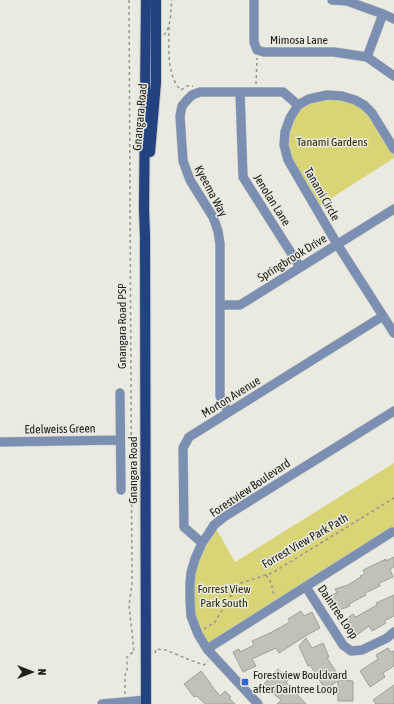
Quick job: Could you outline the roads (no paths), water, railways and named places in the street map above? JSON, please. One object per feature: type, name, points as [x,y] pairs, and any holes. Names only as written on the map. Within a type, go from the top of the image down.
[{"type":"main road","name":"Gnangara Road","points":[[146,0],[144,131],[146,702]]},
{"type":"main road","name":"Gnangara Road","points":[[145,236],[148,205],[149,159],[156,82],[156,0]]},
{"type":"street","name":"Mimosa Lane","points":[[254,0],[254,42],[257,50],[264,52],[334,52],[367,57],[394,76]]},
{"type":"street","points":[[332,0],[347,1],[394,19]]},
{"type":"street","points":[[367,57],[383,14]]},
{"type":"street","name":"Kyeema Way","points":[[228,412],[220,396],[220,244],[218,231],[213,217],[190,180],[183,161],[180,116],[182,106],[192,95],[200,92],[240,92]]},
{"type":"street","points":[[240,92],[283,92],[298,105],[309,99],[327,95],[342,96],[356,100],[372,113],[394,149]]},
{"type":"street","name":"Jenolan Lane","points":[[240,92],[243,177],[300,267]]},
{"type":"street","name":"Tanami Circle","points":[[298,105],[290,118],[285,132],[284,145],[288,160],[338,244],[394,333]]},
{"type":"street","name":"Springbrook Drive","points":[[220,305],[240,305],[394,209]]},
{"type":"street","name":"Morton Avenue","points":[[202,543],[184,527],[183,448],[189,437],[383,316]]},
{"type":"street","points":[[120,393],[121,490]]},
{"type":"street","name":"Forestview Boulevard","points":[[258,704],[207,649],[198,634],[191,616],[191,573],[202,543],[214,525],[224,517],[394,411]]},
{"type":"street","name":"Edelweiss Green","points":[[0,442],[120,440]]},
{"type":"street","name":"Daintree Loop","points":[[207,649],[394,532]]},
{"type":"street","name":"Daintree Loop","points":[[306,587],[343,645],[351,651],[362,650],[387,638],[394,632]]},
{"type":"street","points":[[102,704],[146,702]]},
{"type":"place","name":"Forestview Bouldvard after Daintree Loop","points":[[245,682]]},
{"type":"park label","name":"Tanami Gardens","points":[[332,142]]},
{"type":"park label","name":"Forrest View Park South","points":[[224,596]]}]
